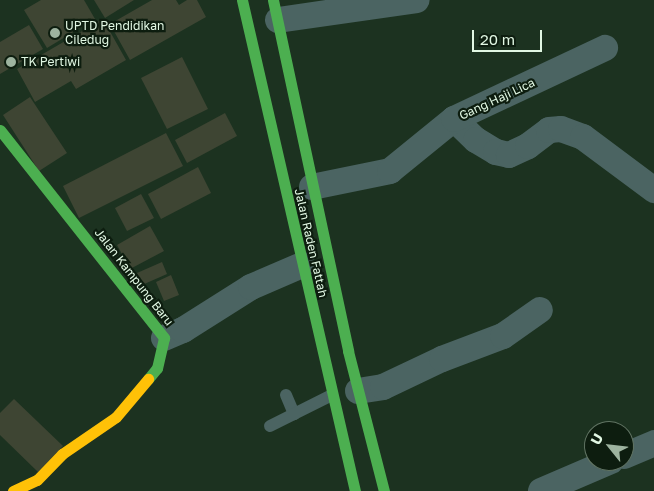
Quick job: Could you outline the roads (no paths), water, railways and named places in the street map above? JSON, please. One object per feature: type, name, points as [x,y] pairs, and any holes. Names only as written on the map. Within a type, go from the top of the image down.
[{"type":"main road","name":"Jalan Raden Fattah","points":[[242,0],[355,491]]},
{"type":"main road","name":"Jalan Raden Fattah","points":[[275,10],[312,187],[358,391],[384,491]]},
{"type":"main road","name":"Jalan Kampung Baru","points":[[0,130],[164,338],[157,368],[116,418],[62,454],[38,480],[13,491]]},
{"type":"street","points":[[275,10],[417,0]]},
{"type":"street","name":"Gang Haji Lica","points":[[312,187],[390,171],[454,119],[605,48]]},
{"type":"street","points":[[454,119],[476,140],[496,152],[509,155],[528,146],[549,130],[561,129],[583,137],[654,190]]},
{"type":"street","points":[[164,338],[183,330],[251,287],[302,265]]},
{"type":"street","points":[[358,391],[383,387],[442,359],[503,336],[540,310]]},
{"type":"street","points":[[634,452],[654,443]]},
{"type":"street","points":[[541,491],[588,471]]},
{"type":"lane","points":[[286,395],[294,414]]},
{"type":"lane","points":[[270,426],[332,395]]},
{"type":"place","name":"UPTD Pendidikan Ciledug","points":[[55,33]]},
{"type":"place","name":"TK Pertiwi","points":[[11,62]]}]
